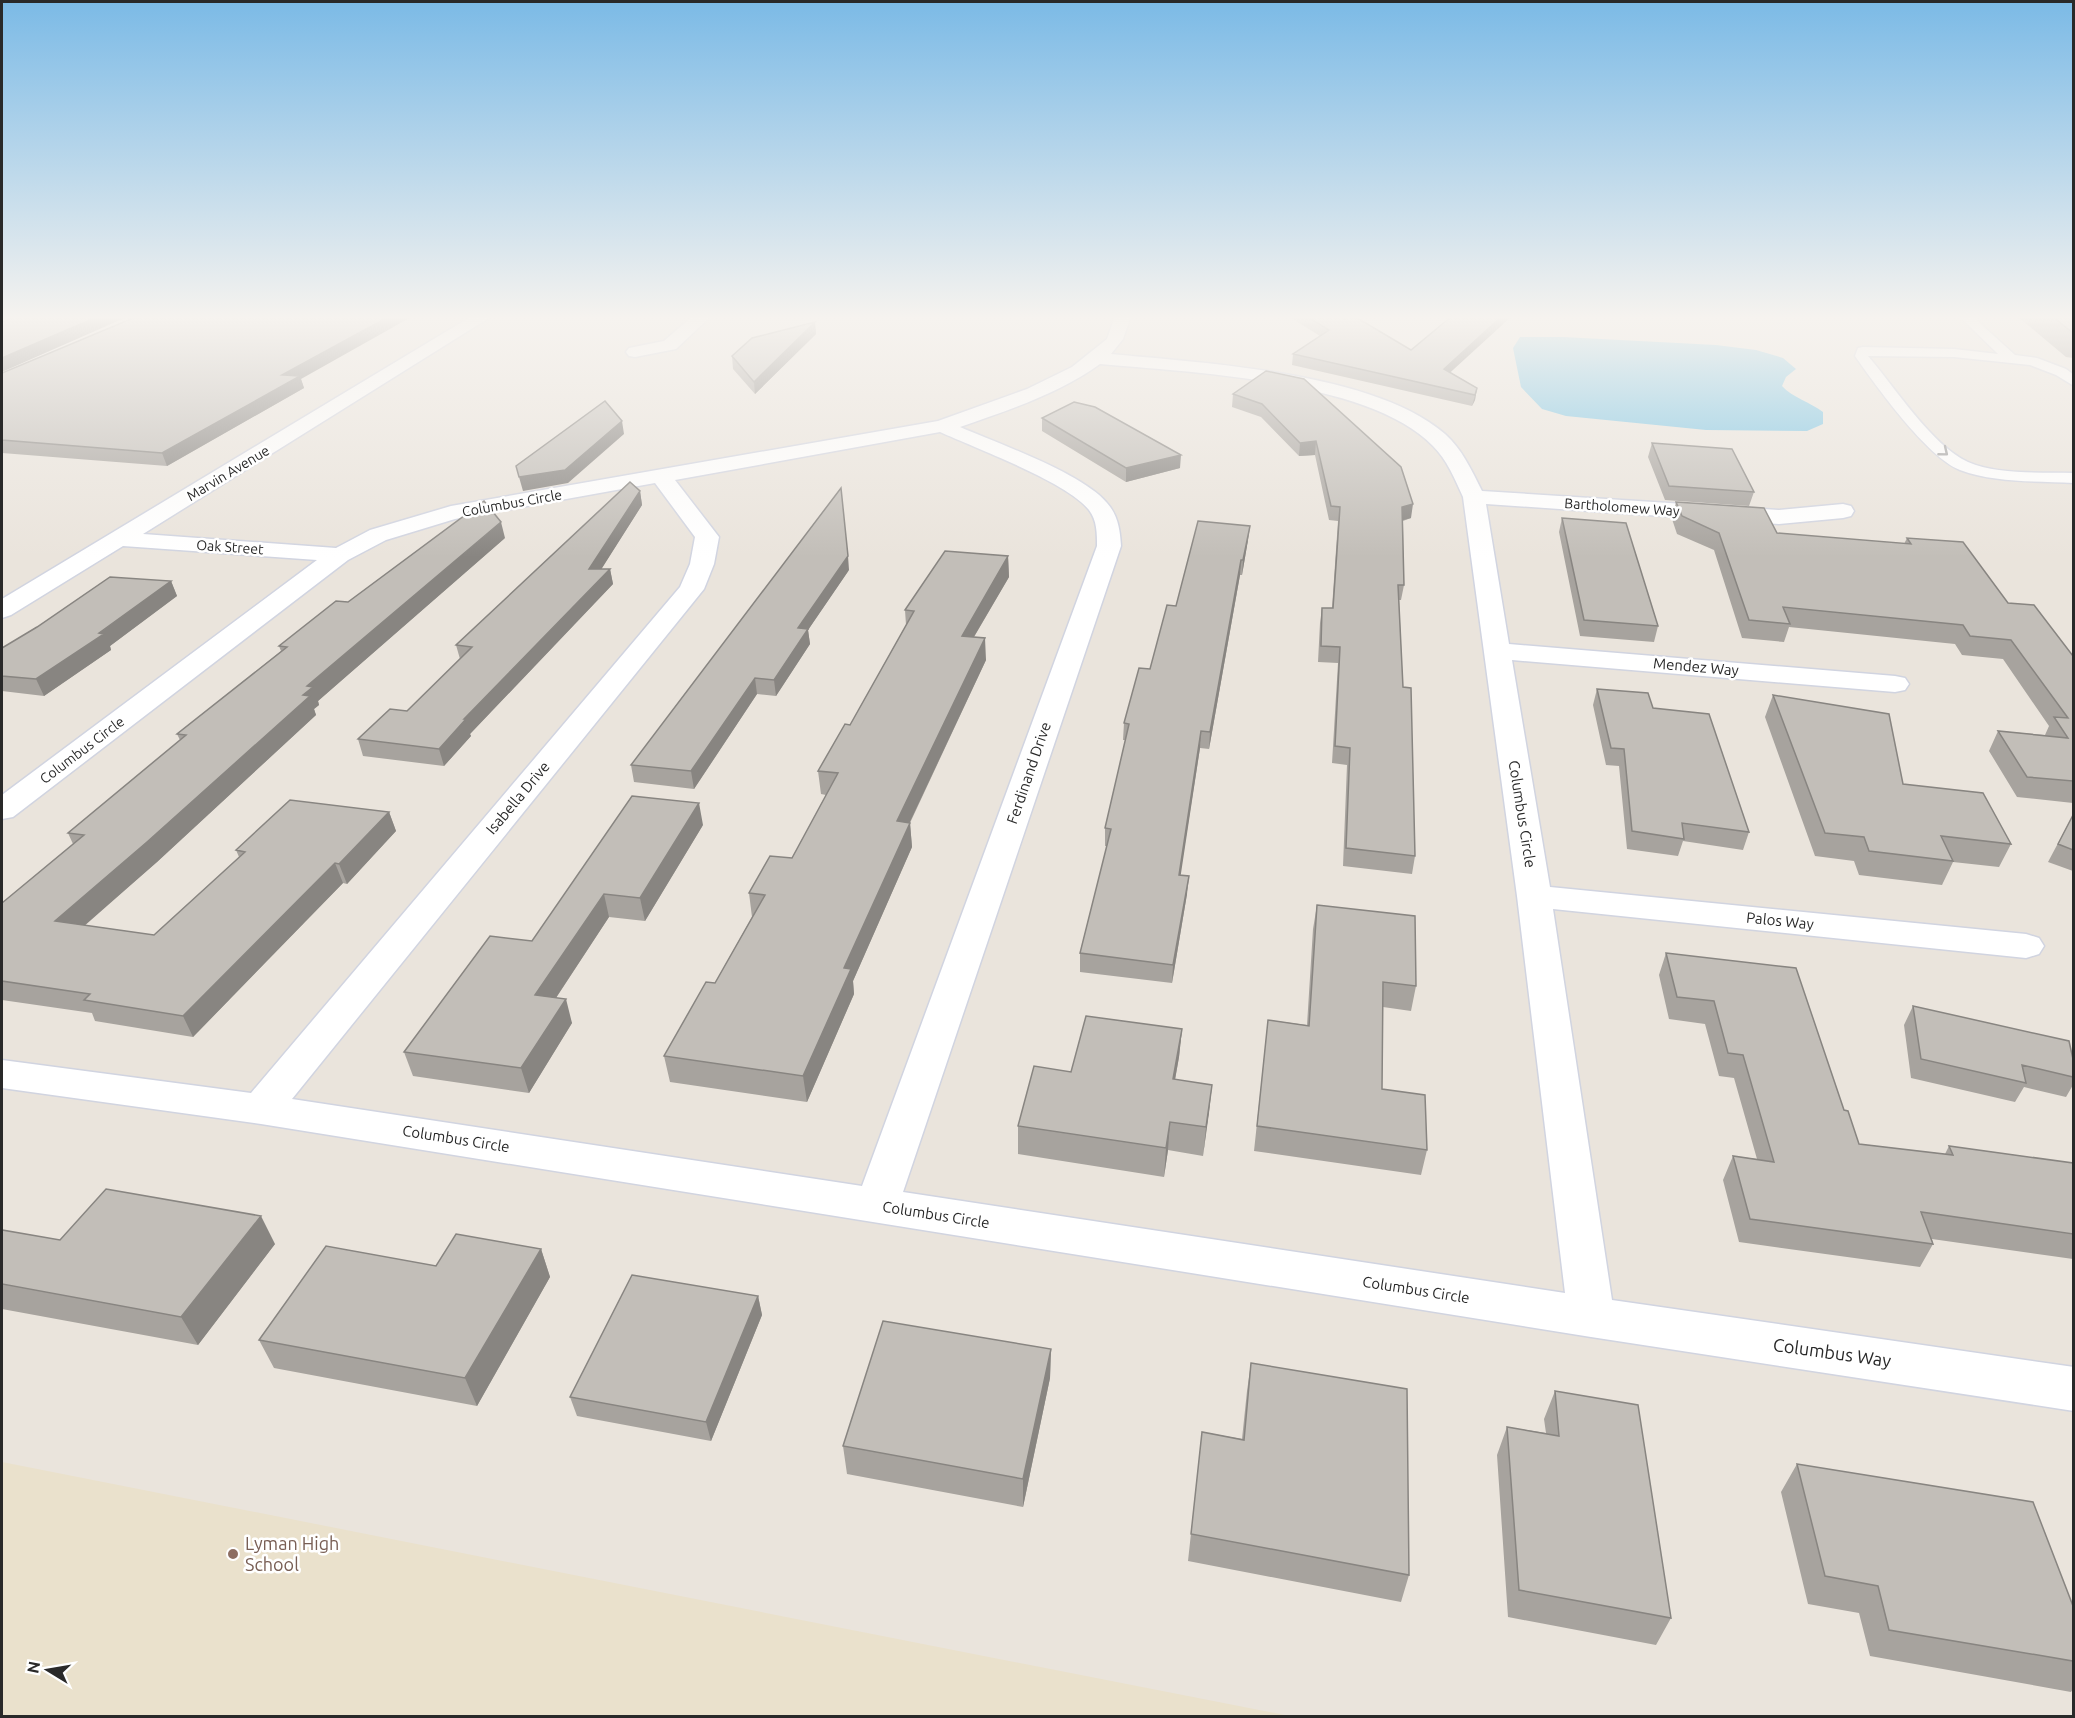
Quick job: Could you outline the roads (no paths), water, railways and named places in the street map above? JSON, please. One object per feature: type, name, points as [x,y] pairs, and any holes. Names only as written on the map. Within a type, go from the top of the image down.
[{"type":"street","name":"Marvin Avenue","points":[[2,610],[352,396]]},
{"type":"street","name":"Columbus Circle","points":[[2,810],[340,555],[378,535],[451,513],[942,426],[1025,396]]},
{"type":"street","name":"Columbus Circle","points":[[2,1074],[261,1109],[1591,1317],[1534,896],[1474,497],[1461,467],[1436,437],[1410,420],[1348,396]]},
{"type":"street","name":"Ferdinand Drive","points":[[876,1206],[1109,546],[1109,526],[1098,505],[1071,486],[942,426]]},
{"type":"street","name":"Isabella Drive","points":[[261,1109],[692,589],[702,564],[707,537],[661,476]]},
{"type":"street","name":"Bartholomew Way","points":[[1474,497],[1779,517],[1843,511]]},
{"type":"street","name":"Oak Street","points":[[119,538],[340,555]]},
{"type":"street","name":"Mendez Way","points":[[1497,651],[1895,684]]},
{"type":"street","name":"Palos Way","points":[[1534,896],[2026,946]]},
{"type":"street","name":"Columbus Way","points":[[1591,1317],[2073,1389]]},
{"type":"lane","points":[[1894,396],[1940,451],[1962,465],[1984,471],[2073,478]]},
{"type":"water","points":[[1530,396],[1795,396],[1823,412],[1823,424],[1807,431],[1706,430],[1566,416],[1542,409]]},
{"type":"place","name":"Lyman High School","points":[[233,1554]]}]
